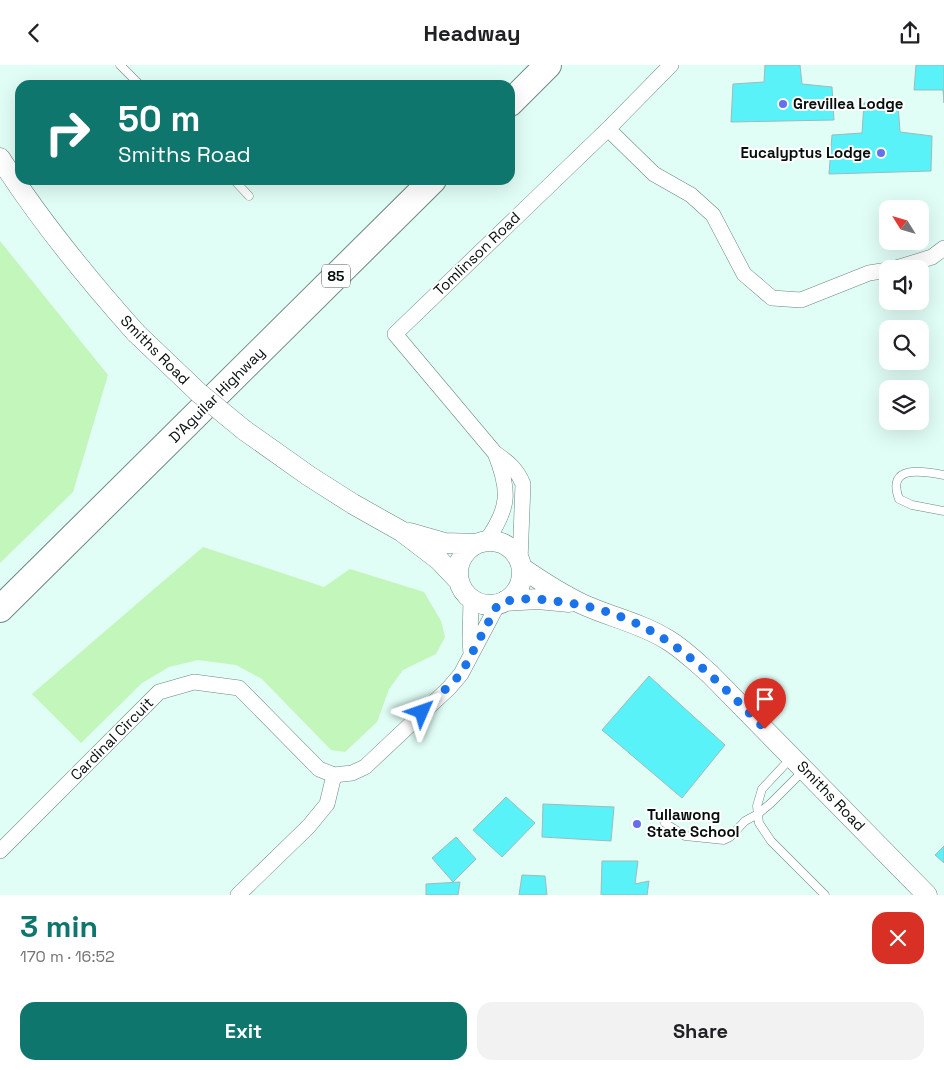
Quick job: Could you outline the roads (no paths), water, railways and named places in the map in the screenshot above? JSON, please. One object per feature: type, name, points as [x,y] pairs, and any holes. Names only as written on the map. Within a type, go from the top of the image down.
[{"type":"highway","points":[[515,98],[548,65]]},
{"type":"highway","name":"D'Aguilar Highway","points":[[0,609],[427,185]]},
{"type":"main road","name":"Smiths Road","points":[[0,159],[15,181]]},
{"type":"main road","name":"Smiths Road","points":[[18,185],[44,224],[87,278],[136,333],[199,393],[244,430],[309,476],[401,531],[439,560],[459,581]]},
{"type":"main road","name":"Smiths Road","points":[[401,531],[446,543],[481,543]]},
{"type":"main road","points":[[497,541],[507,545],[515,552],[521,565],[522,578],[519,587],[513,595],[501,602],[484,604],[471,599],[459,581],[458,571],[461,560],[467,551],[481,543],[497,541]]},
{"type":"main road","name":"Smiths Road","points":[[521,565],[549,586],[583,604],[628,620],[654,632],[681,649],[710,674],[927,895]]},
{"type":"main road","name":"Smiths Road","points":[[501,602],[538,599],[583,604]]},
{"type":"street","name":"Tomlinson Road","points":[[521,565],[523,484],[519,475],[510,463],[495,453],[394,334],[608,129],[671,65]]},
{"type":"street","points":[[608,129],[654,174],[691,195],[713,215],[744,274],[772,298],[801,301],[869,273],[879,271]]},
{"type":"street","points":[[922,260],[932,257],[944,248]]},
{"type":"street","name":"Tomlinson Road","points":[[481,543],[499,522],[505,506],[507,489],[503,471],[495,453]]},
{"type":"street","points":[[471,599],[471,656]]},
{"type":"street","points":[[238,895],[309,826],[327,804],[334,775],[352,773],[365,767],[449,688],[461,674],[501,602]]},
{"type":"street","name":"Cardinal Circuit","points":[[0,851],[159,692],[194,681],[240,688],[320,769],[334,775]]},
{"type":"lane","points":[[120,65],[135,80]]},
{"type":"lane","points":[[239,185],[249,196]]},
{"type":"lane","points":[[944,475],[916,470],[902,475],[896,483],[896,491],[899,499],[912,505],[944,511]]},
{"type":"lane","points":[[799,763],[762,789],[759,797],[758,814],[760,823],[771,841],[825,895]]},
{"type":"lane","points":[[665,823],[685,836],[724,840],[730,837],[745,821],[758,814],[799,763]]},
{"type":"place","name":"Grevillea Lodge","points":[[783,104]]},
{"type":"place","name":"Eucalyptus Lodge","points":[[881,153]]},
{"type":"place","name":"Tullawong State School","points":[[637,824]]}]
